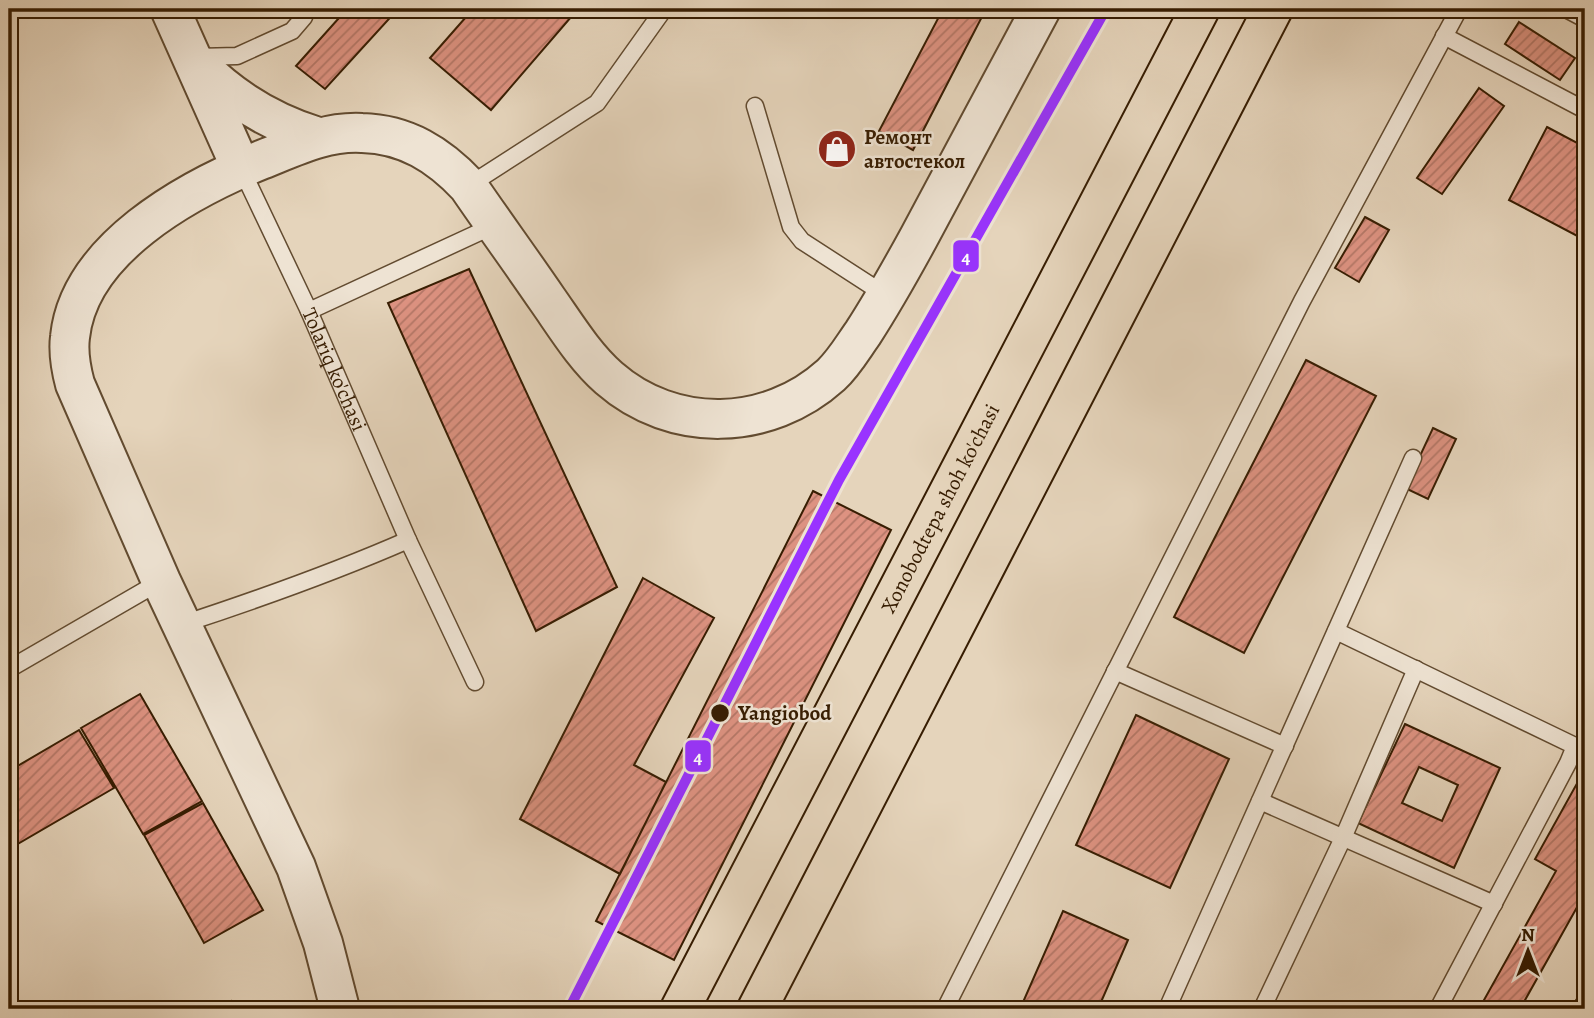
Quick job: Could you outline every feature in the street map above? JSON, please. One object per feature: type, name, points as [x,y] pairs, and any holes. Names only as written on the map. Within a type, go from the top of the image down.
[{"type":"highway","name":"Xonobodtepa shoh ko'chasi","points":[[680,1009],[1200,9]]},
{"type":"highway","points":[[757,1009],[1273,9]]},
{"type":"street","name":"Tolariq ko'chasi","points":[[170,9],[241,168]]},
{"type":"street","points":[[340,1009],[323,943],[296,867],[161,581],[78,393],[70,354],[72,323],[100,266],[121,243],[142,226],[200,188],[241,168],[318,137],[360,132],[400,139],[419,146],[438,158],[468,186],[572,335],[611,380],[658,407],[683,415],[714,420],[758,416],[797,398],[839,366],[887,296],[1041,9]]},
{"type":"street","name":"Tolariq ko'chasi","points":[[191,57],[229,92],[259,112],[294,130],[318,137]]},
{"type":"lane","points":[[191,57],[237,56],[292,31],[307,9]]},
{"type":"lane","points":[[468,186],[597,103],[664,9]]},
{"type":"lane","points":[[945,1009],[1302,300],[1459,9]]},
{"type":"lane","points":[[1566,9],[1585,19]]},
{"type":"lane","points":[[1444,36],[1585,110]]},
{"type":"lane","points":[[755,106],[791,227],[802,242],[887,296]]},
{"type":"lane","name":"Tolariq ko'chasi","points":[[241,168],[309,311],[408,540],[475,682]]},
{"type":"lane","points":[[309,311],[495,225]]},
{"type":"lane","points":[[1167,1009],[1413,458]]},
{"type":"lane","points":[[183,624],[251,602],[408,540]]},
{"type":"lane","points":[[9,669],[161,581]]},
{"type":"lane","points":[[1336,631],[1574,746],[1568,763],[1438,1009]]},
{"type":"lane","points":[[1262,1009],[1343,838],[1416,669]]},
{"type":"lane","points":[[1115,671],[1285,746]]},
{"type":"lane","points":[[1260,801],[1494,904]]},
{"type":"building","points":[[347,9],[398,9],[325,89],[296,66]]},
{"type":"building","points":[[473,9],[578,9],[491,110],[430,58]]},
{"type":"building","points":[[943,9],[986,9],[913,150],[879,131]]},
{"type":"building","points":[[1519,22],[1575,58],[1560,80],[1505,44]]},
{"type":"building","points":[[1479,88],[1504,106],[1442,194],[1417,178]]},
{"type":"building","points":[[1547,127],[1585,147],[1585,240],[1509,200]]},
{"type":"building","points":[[1365,217],[1389,230],[1359,282],[1335,268]]},
{"type":"building","points":[[469,269],[617,587],[536,631],[388,303]]},
{"type":"building","points":[[1306,360],[1376,396],[1244,653],[1174,617]]},
{"type":"building","points":[[1433,428],[1456,439],[1428,499],[1405,488]]},
{"type":"building","points":[[813,491],[891,530],[674,960],[596,921]]},
{"type":"building","points":[[643,578],[714,618],[634,765],[666,782],[620,874],[520,819]]},
{"type":"building","points":[[140,694],[202,801],[143,834],[81,728]]},
{"type":"building","points":[[1136,715],[1229,759],[1170,888],[1076,845]]},
{"type":"building","points":[[1405,724],[1500,768],[1454,868],[1358,823]],"holes":[[[1419,767],[1458,785],[1442,821],[1402,803]]]},
{"type":"building","points":[[79,730],[114,788],[9,849],[9,771]]},
{"type":"building","points":[[1585,769],[1585,893],[1520,1009],[1479,1009],[1556,871],[1535,859]]},
{"type":"building","points":[[203,803],[263,910],[204,943],[144,835]]},
{"type":"building","points":[[1063,911],[1128,940],[1098,1009],[1020,1009]]},
{"type":"building","points":[[231,1001],[233,1009],[200,1009]]},
{"type":"railway","points":[[1574,1009],[1585,992]]},
{"type":"transit line","name":"4","points":[[569,1009],[839,480],[1106,9]]},
{"type":"place","name":"Ремонт автостекол","points":[[837,149]]},
{"type":"place","name":"Yangiobod","points":[[720,713]]}]
